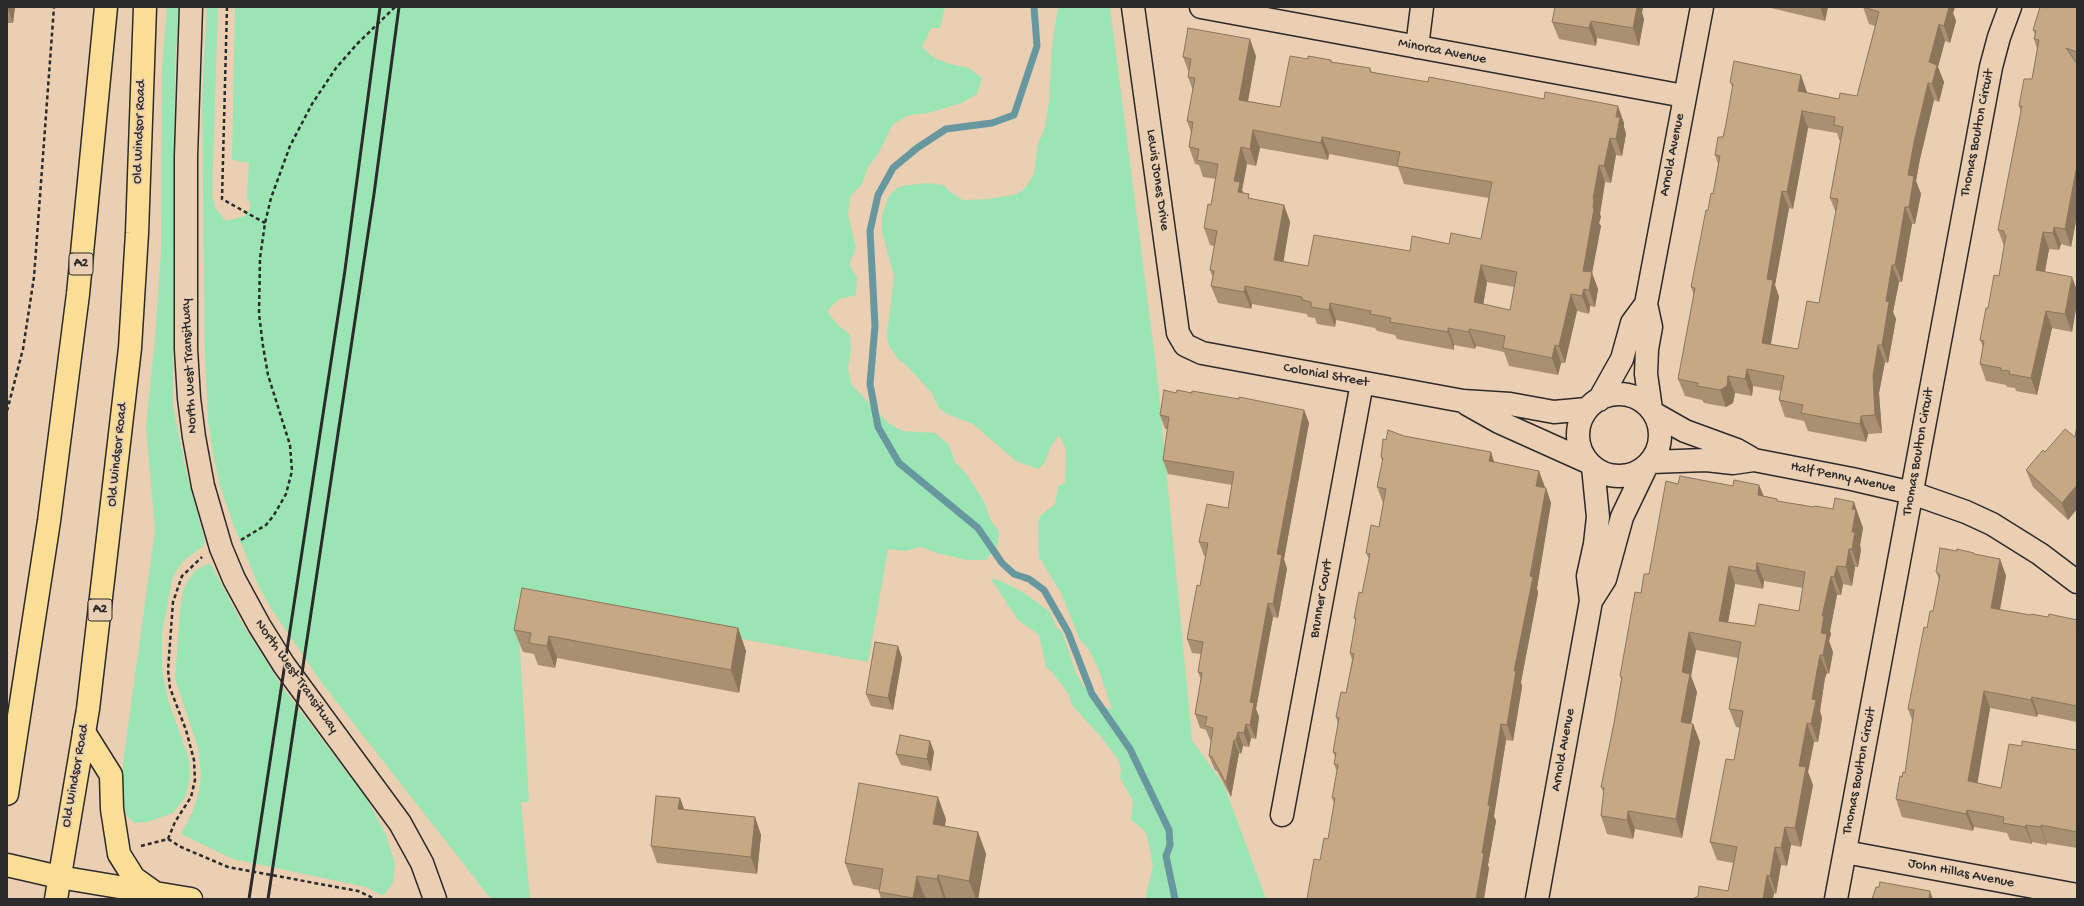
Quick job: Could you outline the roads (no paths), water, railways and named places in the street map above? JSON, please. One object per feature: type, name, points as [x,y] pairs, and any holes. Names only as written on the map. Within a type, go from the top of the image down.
[{"type":"main road","name":"A2","points":[[7,794],[11,752],[49,521],[78,294],[106,7]]},
{"type":"main road","name":"Old Windsor Road","points":[[56,899],[84,732],[130,348],[145,7]]},
{"type":"main road","points":[[84,732],[111,775],[112,809],[119,854],[123,863],[134,878],[155,893]]},
{"type":"main road","points":[[7,865],[59,877],[191,899]]},
{"type":"street","name":"North West Transitway","points":[[191,7],[186,156],[186,349],[190,406],[203,486],[221,548],[234,579],[259,625],[284,665],[400,823],[422,863],[435,899]]},
{"type":"street","name":"Lewis Jones Drive","points":[[1133,7],[1178,333],[1185,345],[1190,349]]},
{"type":"street","name":"Minorca Avenue","points":[[1201,7],[1684,96]]},
{"type":"street","points":[[1417,48],[1422,7]]},
{"type":"street","name":"Arnold Avenue","points":[[1653,412],[1646,360],[1651,327],[1646,304],[1702,7]]},
{"type":"street","name":"Thomas Boulton Circuit","points":[[1836,899],[1991,67],[2010,7]]},
{"type":"street","name":"Arnold Avenue","points":[[1593,404],[1622,359],[1632,323],[1646,304]]},
{"type":"street","name":"Colonial Street","points":[[1190,349],[1202,353],[1463,401],[1510,404],[1554,412],[1593,404]]},
{"type":"street","name":"Brunner Court","points":[[1282,815],[1362,382]]},
{"type":"street","points":[[1612,394],[1626,394],[1640,399],[1653,412],[1661,435],[1658,449],[1649,464],[1634,474],[1620,476],[1606,474],[1591,464],[1581,449],[1578,435],[1581,421],[1593,404],[1612,394]]},
{"type":"street","name":"Colonial Street","points":[[1463,401],[1499,422],[1591,464]]},
{"type":"street","name":"Half Penny Avenue","points":[[1653,412],[1685,431],[1737,450],[1754,460]]},
{"type":"street","name":"Half Penny Avenue","points":[[1649,464],[1706,460],[1733,463],[1754,460],[1852,478],[1912,493],[1966,512],[1992,524],[2040,554],[2077,582]]},
{"type":"street","name":"Arnold Avenue","points":[[1537,899],[1591,601],[1588,576],[1595,544],[1598,517],[1591,464]]},
{"type":"street","name":"Arnold Avenue","points":[[1591,601],[1604,580],[1622,517],[1649,464]]},
{"type":"street","name":"John Hillas Avenue","points":[[1845,852],[2077,895]]},
{"type":"waterway","points":[[1034,7],[1037,46],[1014,115],[992,123],[946,129],[917,148],[893,168],[878,195],[870,231],[875,326],[870,384],[878,427],[899,463],[978,528],[1002,563],[1014,574],[1029,579],[1044,590],[1068,632],[1092,694],[1130,749],[1169,830],[1170,845],[1166,856],[1175,899]]},
{"type":"railway","points":[[249,899],[345,270],[380,7]]},
{"type":"railway","points":[[268,899],[374,194],[399,7]]}]
